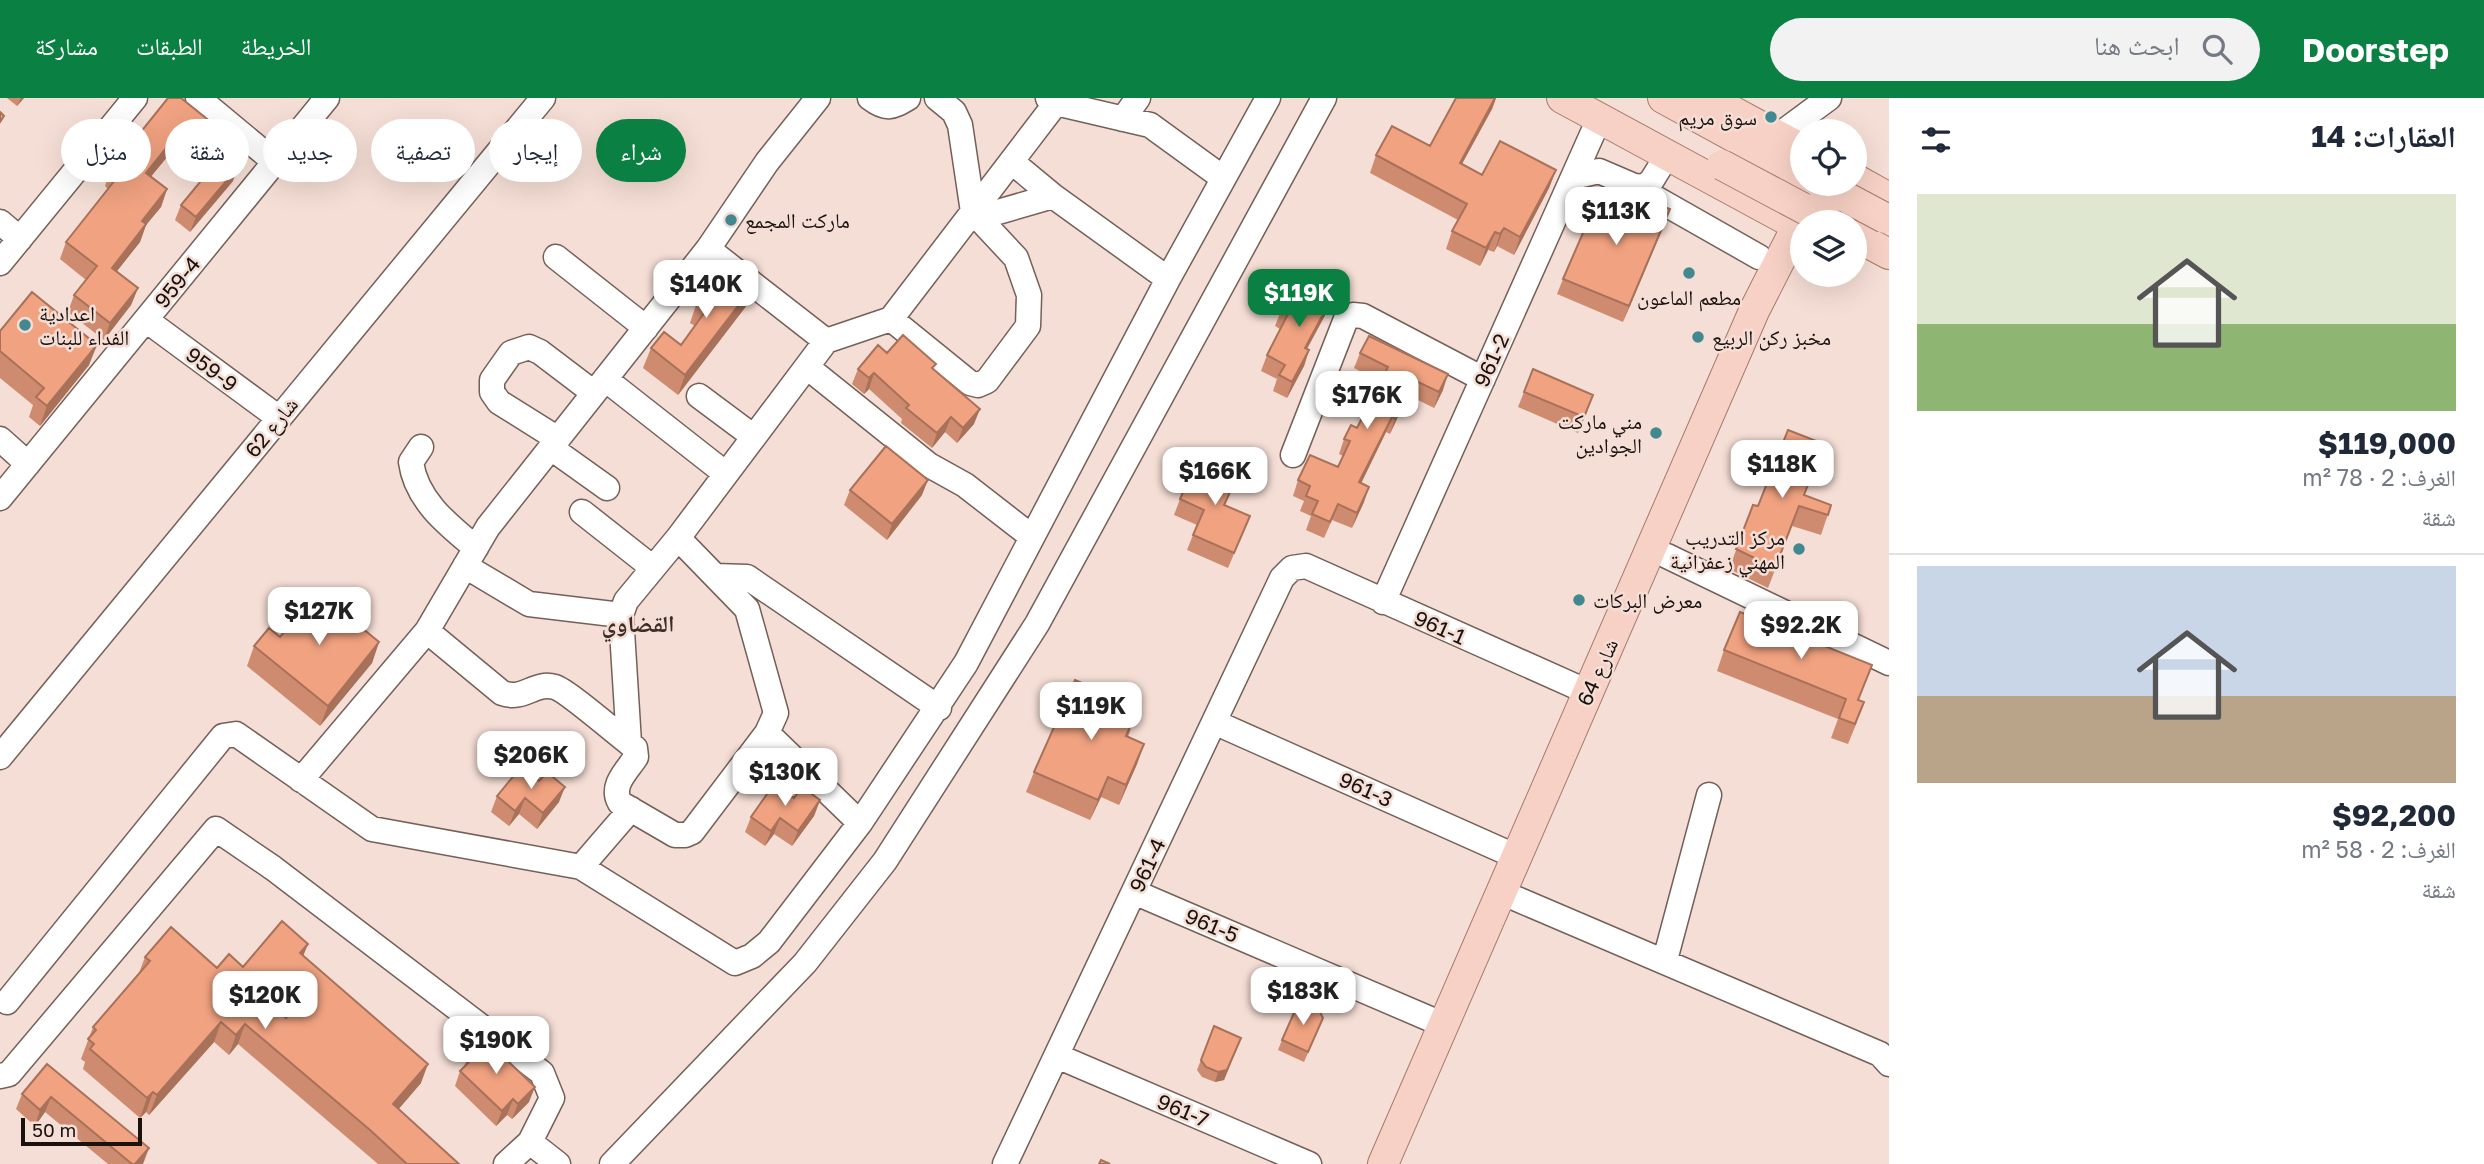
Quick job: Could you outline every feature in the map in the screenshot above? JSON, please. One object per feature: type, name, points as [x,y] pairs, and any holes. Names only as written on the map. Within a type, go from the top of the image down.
[{"type":"main road","points":[[1562,98],[1598,109],[1721,165],[1806,210]]},
{"type":"main road","points":[[1663,98],[1790,167]]},
{"type":"main road","points":[[1708,98],[1790,141]]},
{"type":"main road","points":[[1598,109],[1668,154],[1790,223]]},
{"type":"main road","points":[[1867,191],[1888,212]]},
{"type":"main road","points":[[1849,196],[1888,212]]},
{"type":"main road","points":[[1867,248],[1889,274]]},
{"type":"main road","name":"شارع 64","points":[[1383,1164],[1754,311],[1790,255]]},
{"type":"main road","name":"شارع 64","points":[[1405,1164],[1790,270]]},
{"type":"street","points":[[0,263],[135,98]]},
{"type":"street","points":[[198,98],[263,152]]},
{"type":"street","name":"959-4","points":[[310,119],[327,98]]},
{"type":"street","name":"شارع 62","points":[[0,757],[543,98]]},
{"type":"street","points":[[301,780],[427,631],[488,527],[708,249],[767,162],[818,98]]},
{"type":"street","points":[[870,98],[881,106],[893,106],[908,98]]},
{"type":"street","points":[[891,319],[970,383],[978,385],[986,381],[1028,326],[1029,295],[1016,258],[974,213],[960,125],[954,112],[937,98]]},
{"type":"street","points":[[1123,119],[1139,98]]},
{"type":"street","points":[[7,1002],[223,736],[236,734],[372,829],[581,867],[735,963],[752,956],[769,942],[860,823],[939,708],[966,663],[1168,279],[1268,98]]},
{"type":"street","points":[[611,1164],[805,962],[885,861],[1037,624],[1324,98]]},
{"type":"street","points":[[1811,119],[1829,98]]},
{"type":"street","points":[[629,743],[621,615],[626,601],[678,538],[826,341],[891,319],[1012,162],[1052,101],[1150,125],[1223,178]]},
{"type":"street","name":"961-2","points":[[1383,602],[1573,177],[1598,109]]},
{"type":"street","points":[[1634,186],[1645,187],[1653,180],[1668,154]]},
{"type":"street","points":[[1012,162],[1053,196],[1168,279]]},
{"type":"street","points":[[1573,177],[1599,171],[1634,186],[1759,257]]},
{"type":"street","name":"959-4","points":[[0,498],[263,177]]},
{"type":"street","points":[[974,213],[998,212],[1053,196]]},
{"type":"street","points":[[0,222],[20,239]]},
{"type":"street","points":[[708,249],[826,341]]},
{"type":"street","points":[[556,257],[646,328]]},
{"type":"street","points":[[1293,455],[1346,319],[1353,315],[1363,316],[1483,379]]},
{"type":"street","name":"959-9","points":[[146,320],[279,418]]},
{"type":"street","points":[[607,488],[554,443],[499,402],[492,392],[492,380],[511,354],[530,347],[540,352],[600,386],[726,474]]},
{"type":"street","points":[[807,367],[929,465],[965,485],[1032,537]]},
{"type":"street","points":[[699,396],[754,437]]},
{"type":"street","points":[[0,439],[28,464]]},
{"type":"street","points":[[421,447],[411,462],[412,474],[421,492],[470,557],[529,604],[621,615]]},
{"type":"street","points":[[582,512],[653,568]]},
{"type":"street","points":[[427,631],[502,693],[512,696],[539,687],[556,687],[629,743],[635,748],[636,757],[616,788],[615,795],[620,803],[675,835],[685,835],[692,832],[767,733],[776,713],[747,609],[678,538]]},
{"type":"street","points":[[1667,555],[1889,663]]},
{"type":"street","name":"961-1","points":[[1292,568],[1306,566],[1588,692]]},
{"type":"street","name":"961-4","points":[[1005,1164],[1282,578],[1292,568]]},
{"type":"street","points":[[715,576],[747,578],[939,708]]},
{"type":"street","name":"961-3","points":[[1214,722],[1517,857]]},
{"type":"street","points":[[767,733],[860,823]]},
{"type":"street","points":[[1665,961],[1709,795]]},
{"type":"street","points":[[581,867],[631,809]]},
{"type":"street","points":[[0,1076],[9,1074],[216,829],[273,868],[542,1073],[552,1098],[530,1142],[506,1164]]},
{"type":"street","name":"961-5","points":[[1134,892],[1444,1024]]},
{"type":"street","points":[[1517,899],[1880,1054],[1889,1064]]},
{"type":"street","name":"961-7","points":[[1056,1056],[1309,1164]]},
{"type":"street","points":[[530,1142],[558,1164]]},
{"type":"building","points":[[168,98],[181,98],[207,119],[165,119],[165,149],[151,167],[151,119]]},
{"type":"building","points":[[1456,98],[1495,98],[1460,163],[1482,175],[1500,141],[1556,170],[1520,237],[1504,228],[1500,234],[1495,232],[1486,248],[1452,231],[1467,204],[1376,155],[1392,126],[1430,146]]},
{"type":"building","points":[[151,177],[167,189],[142,221],[146,224],[112,268],[138,288],[110,323],[74,295],[97,266],[66,242],[113,182],[151,182]]},
{"type":"building","points":[[200,182],[226,182],[196,217],[181,205]]},
{"type":"building","points":[[1602,189],[1646,208],[1649,201],[1670,209],[1629,306],[1563,279]]},
{"type":"building","points":[[727,264],[754,285],[685,375],[651,348],[664,332],[681,345],[707,309],[697,302]]},
{"type":"building","points":[[1314,281],[1335,292],[1305,348],[1309,350],[1292,382],[1279,375],[1285,365],[1267,355],[1288,314],[1281,311],[1288,297],[1302,304]]},
{"type":"building","points":[[32,292],[97,345],[47,406],[36,397],[44,388],[0,351],[0,331]]},
{"type":"building","points":[[903,335],[936,364],[932,368],[980,409],[963,428],[951,417],[937,433],[906,408],[909,405],[874,373],[869,378],[858,369],[878,345],[887,353]]},
{"type":"building","points":[[1369,336],[1448,374],[1439,392],[1414,380],[1359,482],[1369,487],[1357,513],[1338,504],[1330,522],[1312,514],[1318,501],[1306,496],[1310,486],[1298,480],[1310,455],[1338,467],[1350,441],[1344,439],[1351,425],[1357,428],[1388,367],[1360,353]]},
{"type":"building","points":[[1533,369],[1593,395],[1584,417],[1524,392]]},
{"type":"building","points":[[1788,430],[1824,444],[1804,495],[1831,505],[1828,515],[1799,506],[1775,568],[1736,549],[1753,505],[1758,506]]},
{"type":"building","points":[[886,446],[928,480],[892,524],[850,490]]},
{"type":"building","points":[[1197,460],[1237,477],[1224,505],[1250,516],[1234,553],[1193,535],[1204,510],[1180,499]]},
{"type":"building","points":[[300,591],[311,600],[318,592],[379,642],[328,706],[254,646],[269,628],[280,637],[299,614],[288,605]]},
{"type":"building","points":[[1740,612],[1872,665],[1858,700],[1864,702],[1855,724],[1839,718],[1846,699],[1724,650]]},
{"type":"building","points":[[1075,680],[1138,708],[1126,736],[1144,744],[1126,785],[1108,777],[1098,800],[1034,772]]},
{"type":"building","points":[[521,767],[539,781],[547,772],[565,787],[543,813],[525,798],[515,811],[497,796]]},
{"type":"building","points":[[774,784],[794,798],[802,787],[820,800],[798,831],[780,818],[771,831],[751,817]]},
{"type":"building","points":[[282,921],[308,944],[300,953],[428,1064],[393,1104],[459,1164],[407,1164],[245,1024],[236,1035],[221,1022],[157,1095],[153,1092],[147,1098],[90,1049],[94,1044],[88,1039],[96,1030],[93,1027],[150,961],[145,957],[171,927],[217,968],[229,954],[243,967]],"holes":[[[290,976],[308,992],[286,1018],[267,1002]]]},
{"type":"building","points":[[1306,1005],[1319,1010],[1323,1018],[1308,1052],[1282,1040],[1297,1006]]},
{"type":"building","points":[[1214,1026],[1241,1038],[1227,1070],[1218,1072],[1206,1067],[1201,1060]]},
{"type":"building","points":[[485,1039],[535,1087],[518,1104],[513,1099],[502,1111],[460,1071],[472,1059],[468,1055]]},
{"type":"building","points":[[47,1064],[149,1148],[135,1164],[51,1097],[40,1110],[22,1094]]},
{"type":"place","name":"سوق مريم","points":[[1771,117]]},
{"type":"place","name":"ماركت المجمع","points":[[731,220]]},
{"type":"place","name":"مطعم الماعون","points":[[1689,273]]},
{"type":"place","name":"اعدادية الفداء للبنات","points":[[25,325]]},
{"type":"place","name":"مخبز ركن الربيع","points":[[1698,337]]},
{"type":"place","name":"مني ماركت الجوادين","points":[[1656,433]]},
{"type":"place","name":"مركز التدريب المهني زعفرانية","points":[[1799,549]]},
{"type":"place","name":"معرض البركات","points":[[1579,600]]},
{"type":"district","name":"القضاوي","points":[[638,623]]}]
